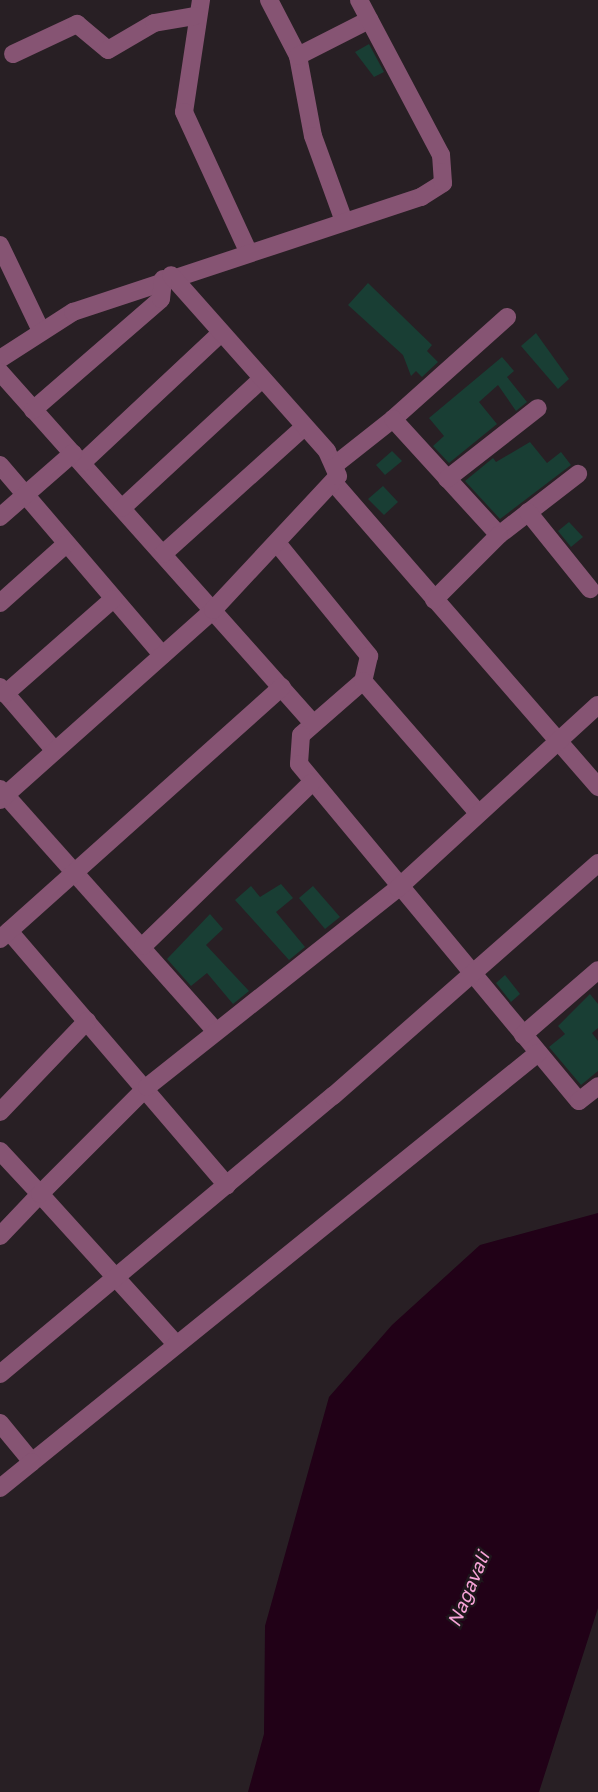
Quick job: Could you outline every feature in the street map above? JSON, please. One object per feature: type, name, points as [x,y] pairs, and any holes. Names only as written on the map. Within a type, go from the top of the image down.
[{"type":"street","points":[[269,0],[298,56],[313,136],[344,221]]},
{"type":"street","points":[[0,359],[40,329],[167,277],[434,191],[444,171],[359,0]]},
{"type":"street","points":[[13,54],[77,24],[108,50],[154,23],[198,8],[184,112],[248,251]]},
{"type":"street","points":[[298,56],[369,20]]},
{"type":"street","points":[[0,245],[40,329]]},
{"type":"street","points":[[167,277],[221,333],[336,464]]},
{"type":"street","points":[[33,410],[161,299],[167,277]]},
{"type":"street","points":[[215,1030],[76,873],[2,795],[213,610],[334,483],[336,464],[393,419],[507,317]]},
{"type":"street","points":[[0,517],[25,495],[77,458],[221,333]]},
{"type":"street","points":[[0,339],[19,346]]},
{"type":"street","points":[[0,372],[313,723]]},
{"type":"street","points":[[122,508],[262,379]]},
{"type":"street","points":[[447,479],[538,408]]},
{"type":"street","points":[[393,419],[499,535]]},
{"type":"street","points":[[163,554],[304,427]]},
{"type":"street","points":[[0,465],[162,655]]},
{"type":"street","points":[[434,600],[499,535],[579,474]]},
{"type":"street","points":[[334,483],[598,787]]},
{"type":"street","points":[[528,512],[590,589]]},
{"type":"street","points":[[278,543],[365,648],[363,681],[478,813]]},
{"type":"street","points":[[0,603],[66,544]]},
{"type":"street","points":[[55,751],[3,691],[113,599]]},
{"type":"street","points":[[363,681],[313,723],[295,754],[312,782],[398,888],[579,1101],[598,1086]]},
{"type":"street","points":[[227,1185],[147,1087],[5,935],[282,687]]},
{"type":"street","points":[[0,1236],[147,1087],[215,1030],[398,888],[556,739],[598,705]]},
{"type":"street","points":[[143,947],[312,782]]},
{"type":"street","points":[[0,1374],[227,1185],[598,863]]},
{"type":"street","points":[[523,1035],[598,970]]},
{"type":"street","points":[[0,1112],[87,1021]]},
{"type":"street","points":[[0,1488],[538,1053]]},
{"type":"street","points":[[0,1151],[176,1344]]},
{"type":"street","points":[[0,1423],[32,1462]]},
{"type":"water","name":"Nagavali","points":[[598,1213],[598,1608],[539,1792],[248,1792],[264,1734],[265,1626],[329,1397],[392,1325],[480,1245]]},
{"type":"building","points":[[369,44],[384,72],[374,77],[355,52]]},
{"type":"building","points":[[368,283],[432,345],[427,351],[438,362],[422,377],[416,371],[411,376],[403,355],[348,305]]},
{"type":"building","points":[[536,333],[569,379],[558,389],[521,346]]},
{"type":"building","points":[[502,357],[514,371],[507,377],[527,402],[516,411],[498,385],[479,402],[497,424],[449,463],[433,446],[444,436],[429,418]]},
{"type":"building","points":[[530,442],[547,463],[561,452],[571,465],[500,519],[465,481],[493,458],[496,462]]},
{"type":"building","points":[[392,451],[402,461],[385,475],[376,465]]},
{"type":"building","points":[[383,486],[398,502],[384,515],[368,499]]},
{"type":"building","points":[[569,522],[583,537],[571,547],[558,531]]},
{"type":"building","points":[[281,884],[293,898],[276,912],[305,947],[289,960],[235,900],[251,886],[260,897]]},
{"type":"building","points":[[313,886],[340,917],[325,929],[299,898]]},
{"type":"building","points":[[210,914],[223,929],[206,945],[249,991],[233,1004],[207,973],[191,986],[167,959]]},
{"type":"building","points":[[505,975],[520,994],[511,1002],[496,983]]},
{"type":"building","points":[[590,994],[598,1004],[598,1028],[592,1033],[598,1041],[598,1071],[581,1085],[549,1047],[565,1034],[558,1026]]}]
